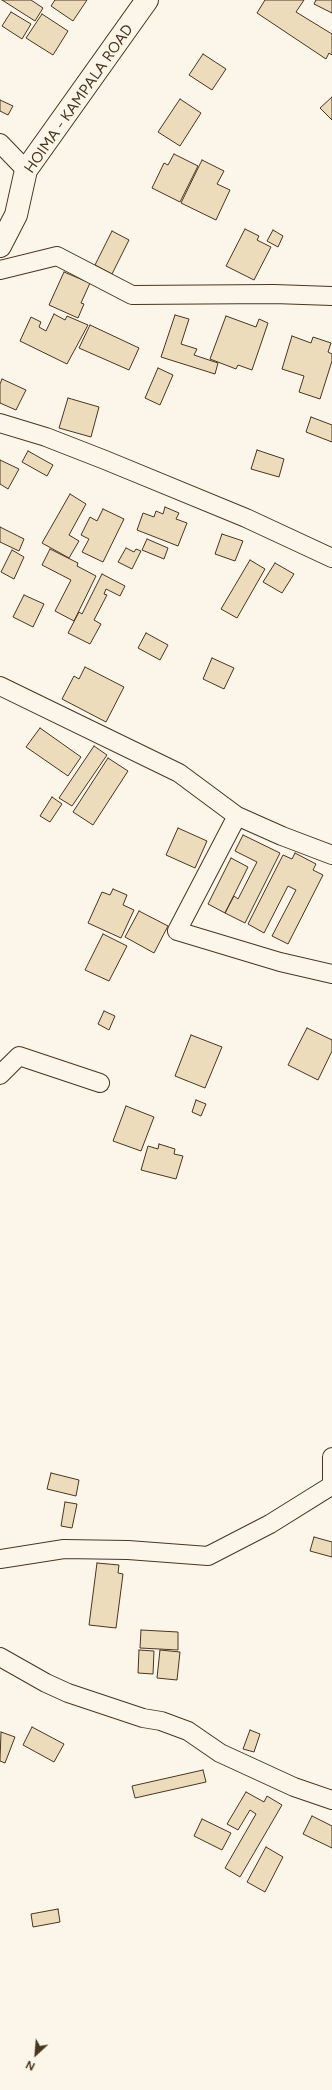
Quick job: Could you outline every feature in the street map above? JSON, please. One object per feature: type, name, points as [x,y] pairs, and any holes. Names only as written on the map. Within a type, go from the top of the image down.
[{"type":"main road","name":"HOIMA - KAMPALA ROAD","points":[[0,246],[16,215],[26,170],[147,0]]},
{"type":"street","points":[[0,143],[26,170]]},
{"type":"street","points":[[0,270],[57,256],[132,294],[274,294],[332,296]]},
{"type":"street","points":[[0,423],[46,437],[105,460],[246,518],[332,558]]},
{"type":"street","points":[[0,686],[179,773],[237,816],[332,855]]},
{"type":"street","points":[[237,816],[177,931],[280,962],[332,974]]},
{"type":"street","points":[[0,1075],[19,1056],[100,1083]]},
{"type":"street","points":[[0,1559],[64,1549],[128,1550],[208,1556],[270,1524],[332,1486],[332,1457]]},
{"type":"street","points":[[0,1657],[61,1690],[143,1718],[161,1721],[188,1732],[227,1756],[294,1787],[332,1800]]},
{"type":"building","points":[[2,0],[31,0],[43,8],[35,21]]},
{"type":"building","points":[[55,0],[87,0],[73,21],[51,6]]},
{"type":"building","points":[[265,0],[304,0],[296,12],[332,34],[332,55],[329,53],[326,59],[257,13]]},
{"type":"building","points":[[316,0],[332,0],[332,13],[314,4]]},
{"type":"building","points":[[11,12],[31,24],[22,39],[2,26]]},
{"type":"building","points":[[42,14],[68,31],[53,55],[26,38]]},
{"type":"building","points":[[203,54],[226,69],[212,90],[189,75]]},
{"type":"building","points":[[332,97],[332,120],[320,108]]},
{"type":"building","points":[[180,99],[201,113],[180,146],[158,132]]},
{"type":"building","points":[[0,100],[13,106],[8,115],[0,111]]},
{"type":"building","points":[[174,154],[198,166],[180,202],[152,188],[164,163],[168,165]]},
{"type":"building","points":[[202,160],[224,171],[217,184],[230,190],[216,220],[181,203]]},
{"type":"building","points":[[245,229],[259,236],[257,240],[271,247],[254,280],[226,266]]},
{"type":"building","points":[[273,230],[283,236],[278,247],[267,241]]},
{"type":"building","points":[[112,231],[129,240],[112,274],[95,265]]},
{"type":"building","points":[[64,272],[90,283],[81,303],[84,304],[78,318],[49,305]]},
{"type":"building","points":[[54,314],[65,320],[67,316],[88,325],[67,364],[20,341],[31,317],[41,322],[39,327],[46,331]]},
{"type":"building","points":[[175,315],[189,319],[181,344],[197,349],[194,355],[218,363],[215,374],[161,357]]},
{"type":"building","points":[[226,316],[256,327],[259,319],[268,323],[252,370],[238,365],[236,369],[210,359]]},
{"type":"building","points":[[90,325],[139,348],[129,370],[79,348]]},
{"type":"building","points":[[292,336],[311,343],[313,337],[331,343],[328,352],[332,354],[332,361],[320,399],[299,392],[304,376],[282,369]]},
{"type":"building","points":[[158,368],[173,375],[160,405],[145,398]]},
{"type":"building","points":[[2,379],[26,390],[16,410],[0,403],[0,384]]},
{"type":"building","points":[[68,398],[99,407],[91,437],[59,428]]},
{"type":"building","points":[[311,417],[332,425],[332,442],[306,432]]},
{"type":"building","points":[[257,450],[284,459],[279,477],[251,469]]},
{"type":"building","points":[[28,451],[53,465],[47,476],[22,462]]},
{"type":"building","points":[[0,460],[19,469],[8,489],[0,484]]},
{"type":"building","points":[[70,494],[86,504],[69,535],[79,541],[69,558],[42,543]]},
{"type":"building","points":[[165,507],[179,513],[176,519],[187,523],[178,546],[137,530],[143,513],[154,517],[156,511],[163,514]]},
{"type":"building","points":[[103,509],[124,519],[103,562],[82,552],[89,539],[81,535],[90,517],[97,521]]},
{"type":"building","points":[[0,527],[24,539],[19,551],[0,542]]},
{"type":"building","points":[[222,534],[243,541],[235,561],[215,554]]},
{"type":"building","points":[[147,539],[168,548],[164,559],[142,550]]},
{"type":"building","points":[[126,548],[134,552],[136,549],[141,551],[132,569],[118,562]]},
{"type":"building","points":[[50,549],[78,563],[77,566],[96,576],[74,621],[55,611],[71,580],[42,565]]},
{"type":"building","points":[[12,550],[24,557],[14,579],[1,572]]},
{"type":"building","points":[[250,560],[265,569],[237,618],[221,609]]},
{"type":"building","points":[[275,563],[294,574],[282,593],[263,582]]},
{"type":"building","points":[[102,574],[125,586],[120,596],[106,589],[104,594],[107,595],[94,620],[101,624],[90,644],[68,633],[79,612],[82,614]]},
{"type":"building","points":[[24,595],[44,604],[33,627],[13,617]]},
{"type":"building","points":[[146,633],[168,645],[160,660],[138,648]]},
{"type":"building","points":[[212,658],[234,668],[224,689],[203,679]]},
{"type":"building","points":[[85,667],[124,687],[106,722],[62,699],[74,676],[79,679]]},
{"type":"building","points":[[40,728],[81,757],[68,776],[26,747]]},
{"type":"building","points":[[94,746],[107,755],[72,806],[59,798]]},
{"type":"building","points":[[108,758],[128,771],[93,825],[73,812]]},
{"type":"building","points":[[52,797],[62,804],[50,822],[40,816]]},
{"type":"building","points":[[178,828],[207,841],[195,868],[166,855]]},
{"type":"building","points":[[243,835],[280,853],[245,923],[225,913],[234,896],[238,899],[257,862],[235,851]]},
{"type":"building","points":[[295,853],[316,864],[313,870],[323,875],[288,944],[272,936],[296,890],[288,886],[264,933],[248,924],[283,855],[292,859]]},
{"type":"building","points":[[231,858],[248,867],[225,913],[208,904]]},
{"type":"building","points":[[113,889],[127,895],[123,905],[134,910],[121,938],[88,923],[102,892],[110,895]]},
{"type":"building","points":[[139,911],[168,926],[154,953],[125,937]]},
{"type":"building","points":[[103,934],[127,946],[109,981],[85,970]]},
{"type":"building","points":[[104,1011],[115,1016],[109,1030],[98,1024]]},
{"type":"building","points":[[307,1028],[332,1040],[332,1051],[318,1080],[288,1065]]},
{"type":"building","points":[[191,1035],[222,1047],[205,1088],[175,1076]]},
{"type":"building","points":[[196,1100],[206,1104],[201,1116],[192,1112]]},
{"type":"building","points":[[126,1106],[154,1117],[141,1151],[113,1141]]},
{"type":"building","points":[[159,1144],[175,1149],[174,1154],[183,1156],[176,1179],[141,1170],[148,1146],[158,1149]]},
{"type":"building","points":[[51,1473],[79,1480],[76,1496],[47,1489]]},
{"type":"building","points":[[65,1502],[77,1504],[72,1528],[61,1526]]},
{"type":"building","points":[[314,1537],[332,1542],[332,1557],[310,1551]]},
{"type":"building","points":[[97,1563],[119,1565],[118,1573],[123,1574],[116,1628],[89,1625]]},
{"type":"building","points":[[141,1630],[178,1632],[178,1650],[140,1648]]},
{"type":"building","points":[[139,1650],[154,1651],[153,1674],[138,1673]]},
{"type":"building","points":[[160,1650],[180,1652],[177,1680],[157,1678]]},
{"type":"building","points":[[32,1727],[64,1744],[54,1762],[23,1745]]},
{"type":"building","points":[[250,1730],[260,1734],[254,1752],[243,1749]]},
{"type":"building","points":[[1,1732],[15,1737],[5,1763],[0,1761]]},
{"type":"building","points":[[203,1770],[206,1782],[135,1798],[132,1786]]},
{"type":"building","points":[[246,1792],[264,1802],[267,1796],[282,1805],[240,1877],[225,1868],[256,1814],[250,1810],[238,1830],[227,1824]]},
{"type":"building","points":[[312,1816],[332,1826],[332,1848],[303,1834]]},
{"type":"building","points":[[202,1819],[231,1833],[222,1850],[194,1836]]},
{"type":"building","points":[[266,1847],[283,1857],[265,1892],[247,1882]]},
{"type":"building","points":[[58,1909],[60,1922],[33,1927],[31,1914]]}]
